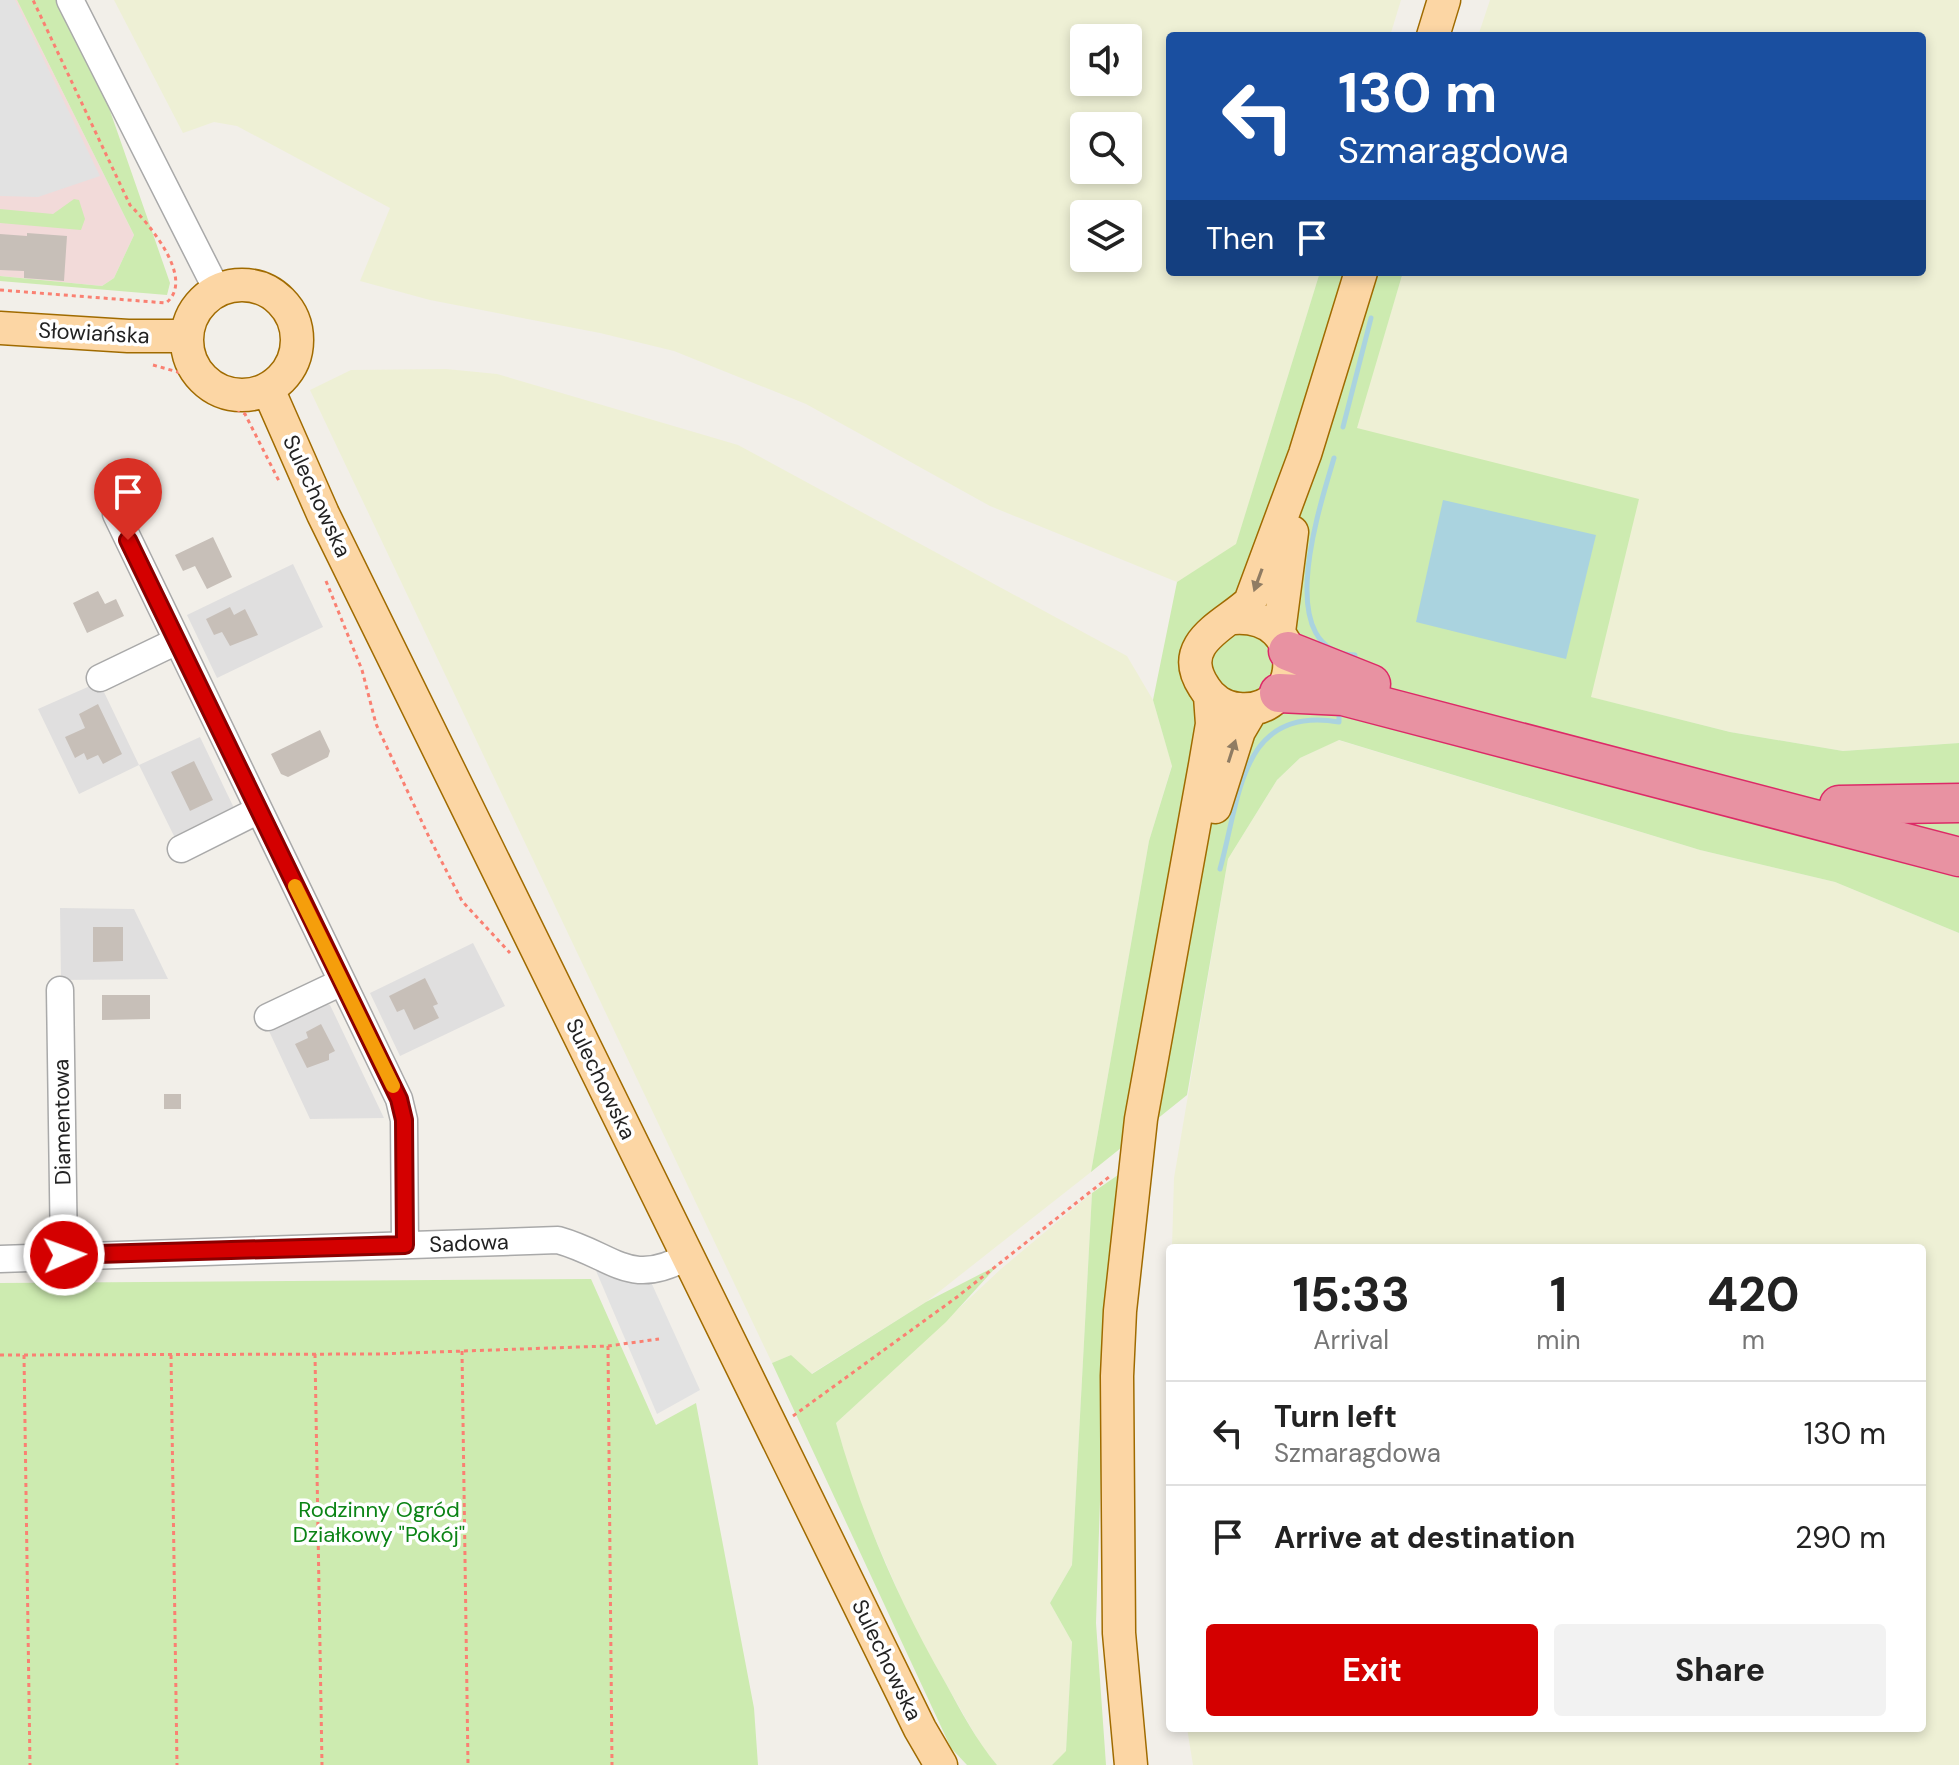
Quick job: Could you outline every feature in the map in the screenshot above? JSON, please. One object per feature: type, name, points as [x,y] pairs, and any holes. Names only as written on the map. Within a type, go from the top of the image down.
[{"type":"highway","points":[[1284,642],[1393,692],[1850,818],[1959,857]]},
{"type":"highway","points":[[1266,701],[1343,696],[1850,818],[1959,838]]},
{"type":"highway","points":[[1850,818],[1959,803]]},
{"type":"highway","points":[[1850,818],[1959,874]]},
{"type":"main road","points":[[1434,32],[1444,0]]},
{"type":"main road","points":[[1131,1765],[1119,1633],[1117,1376],[1135,1159],[1212,724],[1210,696],[1197,671],[1200,646],[1209,631],[1234,618],[1250,602],[1305,454],[1360,276]]},
{"type":"main road","points":[[238,285],[259,287],[278,298],[292,315],[298,335],[295,356],[285,375],[268,389],[246,395],[213,387],[191,360],[187,336],[196,310],[217,290],[238,285]]},
{"type":"main road","name":"Słowiańska","points":[[0,328],[128,336],[187,336]]},
{"type":"main road","name":"Sulechowska","points":[[268,389],[323,514],[940,1764]]},
{"type":"main road","points":[[1174,932],[1239,731],[1287,681],[1281,597],[1305,454]]},
{"type":"main road","points":[[1234,618],[1262,620],[1284,642]]},
{"type":"main road","points":[[1210,696],[1222,705],[1266,701]]},
{"type":"street","points":[[70,0],[217,290]]},
{"type":"street","points":[[116,514],[399,1099],[404,1120],[405,1245]]},
{"type":"street","points":[[100,678],[177,641]]},
{"type":"street","points":[[181,849],[259,810]]},
{"type":"street","points":[[268,1017],[342,982]]},
{"type":"street","name":"Diamentowa","points":[[60,990],[64,1255]]},
{"type":"street","name":"Sadowa","points":[[0,1259],[558,1240],[631,1271],[651,1273],[688,1256]]},
{"type":"path","points":[[0,290],[166,303],[176,290],[177,281],[168,257],[152,227],[130,205],[33,0]]},
{"type":"path","points":[[153,365],[185,374],[205,392],[245,414],[284,490]]},
{"type":"path","points":[[320,568],[362,670],[376,724],[429,837],[462,901],[518,961]]},
{"type":"path","points":[[773,1430],[957,1297],[1122,1166],[1135,1159]]},
{"type":"path","points":[[0,1355],[462,1351],[608,1346],[659,1339]]},
{"type":"path","points":[[608,1346],[612,1765]]},
{"type":"path","points":[[462,1351],[468,1765]]},
{"type":"path","points":[[315,1354],[322,1765]]},
{"type":"path","points":[[24,1355],[30,1765]]},
{"type":"path","points":[[171,1355],[177,1765]]},
{"type":"shaded area","points":[[0,0],[17,0],[134,235],[114,278],[102,286],[0,276]]},
{"type":"shaded area","points":[[0,0],[15,0],[100,176],[38,197],[0,196]]},
{"type":"shaded area","points":[[293,564],[323,627],[217,678],[187,615]]},
{"type":"shaded area","points":[[90,686],[103,690],[139,765],[79,794],[38,709]]},
{"type":"shaded area","points":[[200,737],[233,806],[233,814],[176,840],[139,765]]},
{"type":"shaded area","points":[[60,908],[134,909],[168,979],[61,980]]},
{"type":"shaded area","points":[[473,943],[505,1006],[400,1056],[370,993]]},
{"type":"shaded area","points":[[323,1003],[330,1005],[384,1118],[310,1119],[268,1029]]},
{"type":"shaded area","points":[[591,1259],[641,1260],[700,1390],[657,1414]]},
{"type":"green space","points":[[17,0],[58,0],[100,82],[170,283],[167,295],[0,281],[0,276],[102,286],[114,278],[134,235]]},
{"type":"green space","points":[[114,0],[1401,0],[1391,32],[1166,32],[1166,276],[1319,276],[1236,545],[1177,582],[990,506],[806,404],[674,351],[600,333],[430,300],[360,281],[390,208],[237,126],[214,122],[183,133]]},
{"type":"green space","points":[[1490,0],[1959,0],[1959,743],[1843,751],[1730,732],[1590,697],[1356,428],[1402,276],[1926,276],[1926,32],[1479,32]]},
{"type":"green space","points":[[74,199],[79,200],[85,219],[81,230],[0,223],[0,209],[53,214]]},
{"type":"green space","points":[[1319,276],[1402,276],[1357,428],[1639,499],[1591,697],[1730,732],[1843,751],[1959,743],[1959,933],[1835,882],[1700,850],[1339,740],[1300,758],[1277,780],[1228,859],[1187,1095],[1091,1172],[1149,841],[1172,766],[1153,700],[1177,582],[1236,544]]},
{"type":"green space","points":[[446,369],[497,374],[738,445],[1127,656],[1153,700],[1172,765],[1149,841],[1091,1172],[926,1302],[811,1374],[791,1355],[772,1363],[310,390],[351,370]]},
{"type":"green space","points":[[1338,740],[1700,850],[1835,882],[1959,933],[1959,1765],[1193,1765],[1188,1732],[1926,1732],[1926,1244],[1172,1244],[1174,1178],[1228,859],[1277,780],[1300,758]]},
{"type":"green space","points":[[1118,1175],[1106,1317],[1096,1623],[1106,1765],[1052,1765],[1066,1751],[1072,1642],[1050,1603],[1072,1565],[1092,1193]]},
{"type":"green space","points":[[1092,1193],[1072,1565],[1050,1603],[1072,1642],[1066,1752],[1052,1765],[997,1765],[982,1747],[913,1626],[856,1494],[836,1423],[1002,1268]]},
{"type":"green space","points":[[998,1265],[946,1322],[836,1423],[869,1523],[896,1588],[963,1714],[997,1765],[967,1765],[951,1748],[772,1363],[791,1355],[812,1374],[926,1302]]},
{"type":"green space","name":"Rodzinny Ogród Działkowy \"Pokój\"","points":[[591,1279],[656,1425],[696,1403],[754,1708],[758,1765],[0,1765],[0,1283]]},
{"type":"water","points":[[1443,500],[1596,535],[1566,659],[1416,622]]},
{"type":"building","points":[[27,233],[67,236],[64,281],[24,278],[24,271],[0,270],[0,234],[27,236]]},
{"type":"building","points":[[213,537],[232,577],[207,589],[195,566],[183,571],[175,555]]},
{"type":"building","points":[[98,591],[105,604],[116,599],[124,616],[87,633],[73,603]]},
{"type":"building","points":[[230,607],[234,615],[245,609],[258,635],[230,646],[222,632],[214,635],[206,619]]},
{"type":"building","points":[[98,704],[122,754],[103,764],[98,755],[87,760],[84,753],[75,758],[65,737],[85,728],[79,714]]},
{"type":"building","points":[[320,730],[330,751],[328,757],[288,777],[281,774],[271,754]]},
{"type":"building","points":[[194,761],[213,800],[190,811],[171,772]]},
{"type":"building","points":[[93,927],[123,927],[123,961],[93,962]]},
{"type":"building","points":[[425,978],[438,1004],[433,1006],[439,1018],[414,1030],[404,1009],[397,1012],[389,996]]},
{"type":"building","points":[[102,995],[150,995],[150,1019],[102,1020]]},
{"type":"building","points":[[321,1024],[335,1051],[329,1054],[329,1060],[307,1068],[295,1044],[308,1038],[306,1032]]},
{"type":"building","points":[[164,1094],[181,1094],[181,1109],[164,1109]]},
{"type":"waterway","points":[[1343,427],[1371,318]]},
{"type":"waterway","points":[[1334,458],[1313,539],[1308,572],[1308,603],[1314,629],[1329,648],[1355,655],[1353,660]]},
{"type":"waterway","points":[[1220,869],[1240,787],[1250,762],[1263,742],[1281,728],[1306,721],[1339,722],[1339,717]]},
{"type":"slow traffic","points":[[295,886],[393,1086]]},
{"type":"route","points":[[64,1255],[405,1245],[404,1120],[399,1099],[128,540]]}]
